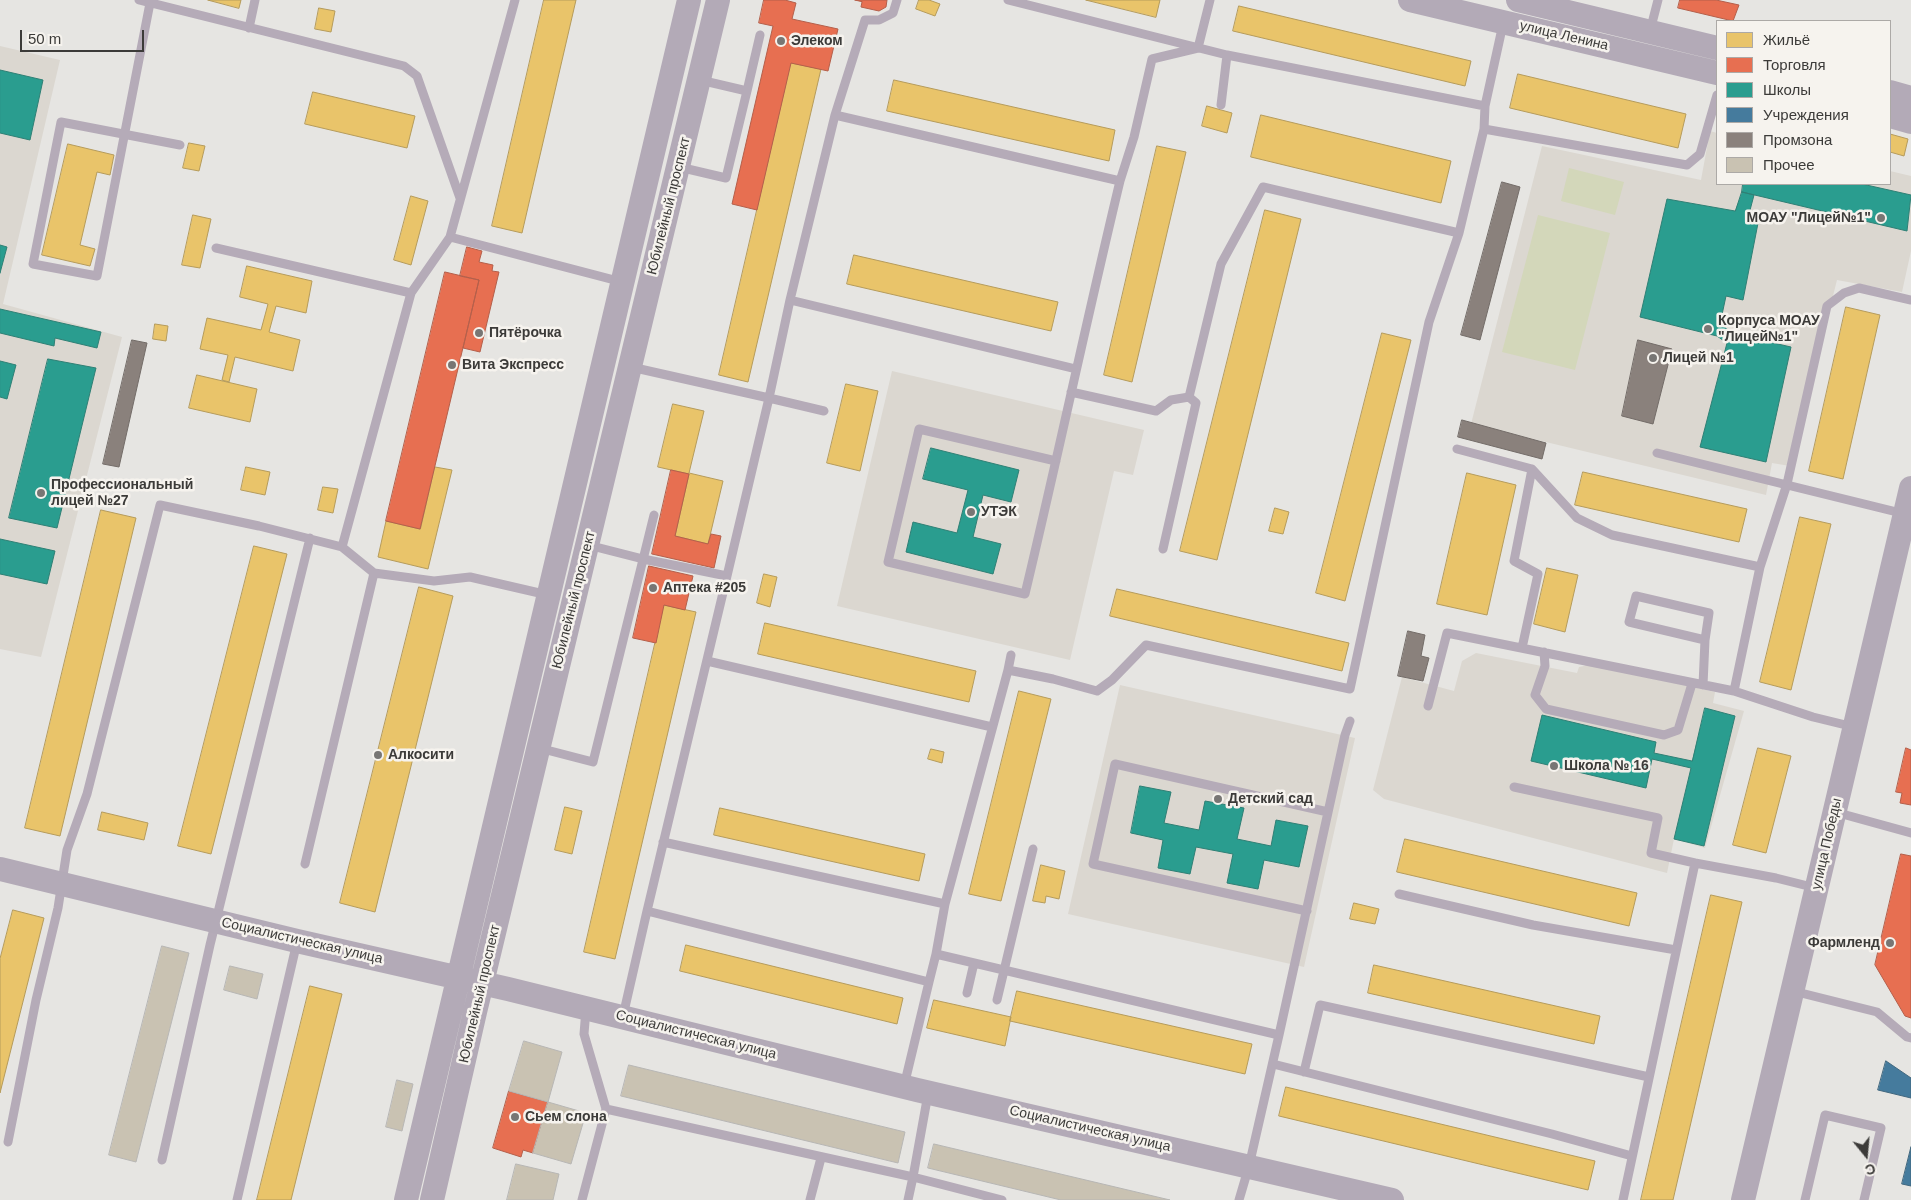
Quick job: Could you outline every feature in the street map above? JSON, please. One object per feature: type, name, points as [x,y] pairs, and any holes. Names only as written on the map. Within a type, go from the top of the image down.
[{"type":"main road","name":"Юбилейный проспект","points":[[432,1200],[539,748],[622,282],[688,0]]},
{"type":"main road","name":"Юбилейный проспект","points":[[406,1200],[548,595],[574,556],[630,367],[718,0]]},
{"type":"main road","name":"улица Ленина","points":[[1410,0],[1716,73]]},
{"type":"main road","name":"улица Ленина","points":[[1518,0],[1716,48]]},
{"type":"main road","points":[[1891,92],[1911,98]]},
{"type":"main road","points":[[1891,116],[1911,122]]},
{"type":"main road","name":"улица Победы","points":[[1743,1200],[1854,727],[1899,558],[1905,514],[1911,488]]},
{"type":"main road","name":"Социалистическая улица","points":[[0,869],[929,1092],[1392,1200]]},
{"type":"lane","points":[[139,0],[404,66],[417,76],[460,198]]},
{"type":"lane","points":[[248,28],[256,0]]},
{"type":"lane","points":[[342,547],[411,293],[450,237],[516,0]]},
{"type":"lane","points":[[622,1018],[835,115],[865,20],[879,20],[893,13],[897,0]]},
{"type":"lane","points":[[1008,0],[1226,55],[1485,106]]},
{"type":"lane","points":[[1198,48],[1210,0]]},
{"type":"lane","points":[[1650,31],[1658,0]]},
{"type":"lane","points":[[150,3],[125,134],[96,276],[33,264],[61,122],[125,134],[180,145]]},
{"type":"lane","points":[[1008,670],[1053,679],[1097,691],[1112,680],[1146,645],[1350,689],[1429,322],[1459,233],[1484,128],[1485,106],[1504,22]]},
{"type":"lane","points":[[678,167],[726,178],[760,35]]},
{"type":"lane","points":[[1056,461],[919,429],[888,562],[1025,594],[1056,461],[1076,369],[1120,181],[1134,137],[1152,59],[1198,48]]},
{"type":"lane","points":[[1221,105],[1226,55]]},
{"type":"lane","points":[[699,80],[747,90]]},
{"type":"lane","points":[[1484,128],[1687,165],[1700,154],[1716,98]]},
{"type":"lane","points":[[835,115],[1120,181]]},
{"type":"lane","points":[[1189,397],[1221,264],[1263,188],[1459,233]]},
{"type":"lane","points":[[450,237],[622,282]]},
{"type":"lane","points":[[216,248],[411,293]]},
{"type":"lane","points":[[1734,691],[1760,567],[1787,484],[1827,306],[1844,293],[1859,288],[1911,300]]},
{"type":"lane","points":[[790,300],[1076,369]]},
{"type":"lane","points":[[630,367],[824,411]]},
{"type":"lane","points":[[1071,392],[1156,411],[1171,400],[1189,397]]},
{"type":"lane","points":[[1163,549],[1196,403],[1189,397]]},
{"type":"lane","points":[[1457,449],[1532,469],[1577,518],[1612,535],[1760,567]]},
{"type":"lane","points":[[1657,453],[1905,514]]},
{"type":"lane","points":[[1522,648],[1538,574],[1514,561],[1532,469]]},
{"type":"lane","points":[[8,1142],[62,884],[67,850],[87,794],[160,505],[310,538],[342,547],[374,573],[434,581],[470,577],[548,595]]},
{"type":"lane","points":[[539,748],[593,762],[654,515]]},
{"type":"lane","points":[[162,1160],[216,922],[310,538]]},
{"type":"lane","points":[[574,556],[643,559],[727,576]]},
{"type":"lane","points":[[305,864],[374,573]]},
{"type":"lane","points":[[1703,685],[1705,640],[1709,613],[1636,596],[1629,622],[1705,640]]},
{"type":"lane","points":[[1428,706],[1447,632],[1734,691],[1813,717],[1854,727]]},
{"type":"lane","points":[[1544,652],[1545,666],[1535,695],[1546,709],[1664,735],[1678,730],[1691,687],[1690,682]]},
{"type":"lane","points":[[904,1086],[936,954],[945,904],[1008,670],[1010,655]]},
{"type":"lane","points":[[707,661],[992,726]]},
{"type":"lane","points":[[1239,1200],[1273,1064],[1345,735],[1350,721]]},
{"type":"lane","points":[[1307,911],[1093,864],[1115,764],[1328,812]]},
{"type":"lane","points":[[1514,787],[1658,818],[1651,853],[1816,888]]},
{"type":"lane","points":[[1835,812],[1911,834]]},
{"type":"lane","points":[[663,842],[945,904]]},
{"type":"lane","points":[[997,1000],[1033,850]]},
{"type":"lane","points":[[1623,1200],[1695,863]]},
{"type":"lane","points":[[1399,894],[1533,925],[1676,950]]},
{"type":"lane","points":[[647,911],[929,982]]},
{"type":"lane","points":[[237,1200],[298,941]]},
{"type":"lane","points":[[936,954],[1279,1035]]},
{"type":"lane","points":[[967,993],[974,963]]},
{"type":"lane","points":[[1792,991],[1877,1012],[1907,1037],[1911,1038]]},
{"type":"lane","points":[[1304,1072],[1320,1005],[1649,1077]]},
{"type":"lane","points":[[582,1200],[606,1109],[584,1034],[586,1009]]},
{"type":"lane","points":[[1273,1064],[1632,1156]]},
{"type":"lane","points":[[908,1200],[929,1092]]},
{"type":"lane","points":[[606,1109],[913,1177],[1002,1200]]},
{"type":"lane","points":[[1805,1200],[1825,1115],[1881,1128],[1864,1200]]},
{"type":"lane","points":[[810,1200],[821,1158]]},
{"type":"shaded area","name":"Профессиональный лицей №27","points":[[0,46],[60,60],[3,304],[122,337],[41,657],[0,649]]},
{"type":"shaded area","name":"Лицей №1","points":[[1710,131],[1716,133],[1716,185],[1891,185],[1891,171],[1911,176],[1911,251],[1902,292],[1837,280],[1790,466],[1772,463],[1766,495],[1471,424],[1542,146],[1701,180]]},
{"type":"shaded area","points":[[892,371],[1144,430],[1133,475],[1114,471],[1070,660],[837,606]]},
{"type":"shaded area","name":"Школа № 16","points":[[1476,653],[1577,673],[1579,667],[1593,664],[1715,692],[1713,703],[1744,711],[1705,848],[1674,839],[1667,873],[1384,799],[1373,790],[1402,677],[1454,691],[1462,661]]},
{"type":"shaded area","name":"Детский сад","points":[[1120,685],[1355,738],[1304,967],[1068,914]]},
{"type":"green space","points":[[1569,168],[1624,182],[1615,215],[1561,201]]},
{"type":"green space","points":[[1538,215],[1610,233],[1575,370],[1502,352]]},
{"type":"building: Жильё","points":[[208,0],[241,0],[239,8]]},
{"type":"building: Жильё","points":[[544,0],[576,0],[522,233],[492,226]]},
{"type":"building: Жильё","points":[[919,0],[929,0],[940,4],[935,16],[916,9]]},
{"type":"building: Жильё","points":[[1086,0],[1160,0],[1156,17]]},
{"type":"building: Жильё","points":[[1239,6],[1471,61],[1465,86],[1233,31]]},
{"type":"building: Жильё","points":[[319,8],[335,11],[331,32],[315,29]]},
{"type":"building: Жильё","points":[[791,63],[821,69],[748,382],[719,375]]},
{"type":"building: Жильё","points":[[1518,74],[1686,114],[1678,148],[1510,108]]},
{"type":"building: Жильё","points":[[894,80],[1115,130],[1109,161],[887,111]]},
{"type":"building: Жильё","points":[[313,92],[415,116],[407,148],[305,124]]},
{"type":"building: Жильё","points":[[1207,106],[1232,113],[1227,133],[1202,126]]},
{"type":"building: Жильё","points":[[1261,115],[1451,161],[1441,203],[1251,157]]},
{"type":"building: Жильё","points":[[1891,134],[1908,139],[1904,156],[1891,152]]},
{"type":"building: Жильё","points":[[189,143],[205,146],[199,171],[183,168]]},
{"type":"building: Жильё","points":[[68,144],[114,155],[110,175],[97,172],[80,245],[95,249],[90,266],[42,255]]},
{"type":"building: Жильё","points":[[1157,146],[1186,152],[1132,382],[1104,375]]},
{"type":"building: Жильё","points":[[411,196],[428,201],[411,265],[394,260]]},
{"type":"building: Жильё","points":[[1265,210],[1301,219],[1217,560],[1180,551]]},
{"type":"building: Жильё","points":[[193,215],[211,219],[200,268],[182,265]]},
{"type":"building: Жильё","points":[[854,255],[1058,302],[1051,331],[847,284]]},
{"type":"building: Жильё","points":[[247,266],[312,281],[306,313],[276,306],[269,332],[300,340],[293,371],[235,357],[229,382],[222,380],[228,355],[200,349],[207,318],[261,330],[268,304],[240,297]]},
{"type":"building: Жильё","points":[[1846,307],[1880,315],[1843,479],[1809,471]]},
{"type":"building: Жильё","points":[[155,324],[168,326],[166,341],[153,339]]},
{"type":"building: Жильё","points":[[1382,333],[1411,340],[1345,601],[1316,593]]},
{"type":"building: Жильё","points":[[197,375],[257,389],[250,422],[189,408]]},
{"type":"building: Жильё","points":[[846,384],[878,391],[860,471],[827,463]]},
{"type":"building: Жильё","points":[[673,404],[704,411],[689,473],[723,481],[708,544],[675,536],[689,474],[658,467]]},
{"type":"building: Жильё","points":[[246,467],[270,472],[265,495],[241,490]]},
{"type":"building: Жильё","points":[[435,467],[452,470],[428,569],[378,557],[386,521],[420,529]]},
{"type":"building: Жильё","points":[[1583,472],[1747,509],[1739,542],[1575,505]]},
{"type":"building: Жильё","points":[[1467,473],[1516,485],[1487,615],[1437,604]]},
{"type":"building: Жильё","points":[[323,487],[338,489],[333,513],[318,510]]},
{"type":"building: Жильё","points":[[1275,508],[1289,512],[1283,534],[1269,531]]},
{"type":"building: Жильё","points":[[101,510],[136,518],[60,836],[25,828]]},
{"type":"building: Жильё","points":[[1800,517],[1831,524],[1791,690],[1760,682]]},
{"type":"building: Жильё","points":[[254,546],[287,554],[211,854],[178,846]]},
{"type":"building: Жильё","points":[[1547,568],[1578,575],[1565,632],[1534,624]]},
{"type":"building: Жильё","points":[[764,574],[777,577],[770,607],[757,603]]},
{"type":"building: Жильё","points":[[419,587],[453,596],[375,912],[340,903]]},
{"type":"building: Жильё","points":[[1117,589],[1349,643],[1342,671],[1110,616]]},
{"type":"building: Жильё","points":[[664,605],[696,612],[615,959],[584,952]]},
{"type":"building: Жильё","points":[[765,623],[976,671],[969,702],[758,654]]},
{"type":"building: Жильё","points":[[1019,691],[1051,699],[1001,901],[969,894]]},
{"type":"building: Жильё","points":[[1758,748],[1791,756],[1766,853],[1733,845]]},
{"type":"building: Жильё","points":[[931,749],[944,752],[942,763],[928,759]]},
{"type":"building: Жильё","points":[[565,807],[582,811],[572,854],[555,850]]},
{"type":"building: Жильё","points":[[720,808],[925,854],[919,881],[714,835]]},
{"type":"building: Жильё","points":[[102,812],[148,823],[144,840],[98,830]]},
{"type":"building: Жильё","points":[[1405,839],[1637,893],[1629,926],[1397,872]]},
{"type":"building: Жильё","points":[[1041,865],[1065,871],[1059,899],[1046,896],[1045,903],[1033,901]]},
{"type":"building: Жильё","points":[[1711,895],[1742,902],[1673,1200],[1641,1200]]},
{"type":"building: Жильё","points":[[1354,903],[1379,909],[1375,924],[1350,919]]},
{"type":"building: Жильё","points":[[13,910],[44,918],[0,1093],[0,959]]},
{"type":"building: Жильё","points":[[686,945],[903,998],[897,1024],[680,971]]},
{"type":"building: Жильё","points":[[1374,965],[1600,1016],[1594,1044],[1368,993]]},
{"type":"building: Жильё","points":[[310,986],[342,994],[291,1200],[257,1200]]},
{"type":"building: Жильё","points":[[1017,991],[1252,1044],[1245,1074],[1010,1021]]},
{"type":"building: Жильё","points":[[934,1000],[1011,1017],[1005,1046],[927,1028]]},
{"type":"building: Жильё","points":[[1286,1087],[1595,1161],[1588,1190],[1279,1116]]},
{"type":"building: Торговля","points":[[764,0],[785,0],[796,3],[792,19],[838,29],[828,71],[791,63],[757,210],[732,204],[773,26],[759,23]]},
{"type":"building: Торговля","points":[[855,0],[887,0],[886,7],[879,11],[861,7],[862,2]]},
{"type":"building: Торговля","points":[[1680,0],[1716,0],[1739,5],[1733,20],[1678,8]]},
{"type":"building: Торговля","points":[[467,247],[482,251],[479,262],[493,265],[492,271],[499,272],[480,352],[463,348],[479,280],[460,276]]},
{"type":"building: Торговля","points":[[445,272],[479,280],[420,529],[386,521]]},
{"type":"building: Торговля","points":[[671,470],[689,474],[675,536],[708,544],[711,534],[721,536],[714,568],[652,554]]},
{"type":"building: Торговля","points":[[649,566],[693,576],[685,610],[664,605],[656,643],[633,638]]},
{"type":"building: Торговля","points":[[1906,748],[1911,750],[1911,805],[1900,803],[1902,793],[1896,792]]},
{"type":"building: Торговля","points":[[1901,854],[1911,856],[1911,1018],[1905,1016],[1875,965]]},
{"type":"building: Торговля","points":[[509,1091],[548,1102],[533,1153],[523,1150],[521,1157],[493,1148]]},
{"type":"building: Школы","points":[[0,70],[43,80],[30,140],[0,133]]},
{"type":"building: Школы","name":"МОАУ \"Лицей№1\"","points":[[1743,185],[1866,185],[1911,195],[1907,231],[1742,192]]},
{"type":"building: Школы","name":"Корпуса МОАУ \"Лицей№1\"","points":[[1742,192],[1754,195],[1749,214],[1759,218],[1743,300],[1726,296],[1720,324],[1734,334],[1791,347],[1766,462],[1700,447],[1727,343],[1717,336],[1640,317],[1667,199],[1735,211]]},
{"type":"building: Школы","points":[[0,245],[7,247],[0,273]]},
{"type":"building: Школы","points":[[0,309],[101,332],[97,348],[55,338],[54,346],[0,333]]},
{"type":"building: Школы","points":[[48,359],[96,368],[57,528],[9,518]]},
{"type":"building: Школы","points":[[0,361],[16,365],[7,399],[0,397]]},
{"type":"building: Школы","name":"УТЭК","points":[[931,448],[1019,470],[1011,502],[983,495],[973,537],[1001,544],[993,574],[906,552],[913,522],[957,533],[968,490],[923,479]]},
{"type":"building: Школы","points":[[0,539],[55,551],[47,584],[0,574]]},
{"type":"building: Школы","points":[[1705,708],[1735,716],[1704,846],[1674,839],[1691,768],[1652,759],[1646,788],[1531,761],[1542,715],[1656,742],[1654,753],[1692,761]]},
{"type":"building: Школы","points":[[1140,786],[1171,792],[1164,823],[1199,830],[1205,801],[1244,808],[1237,839],[1271,846],[1276,820],[1308,826],[1299,867],[1264,860],[1258,889],[1227,883],[1233,854],[1196,847],[1190,874],[1158,868],[1163,840],[1131,833]]},
{"type":"building: Учреждения","points":[[1886,1061],[1911,1078],[1911,1098],[1878,1090]]},
{"type":"building: Учреждения","points":[[1911,1147],[1911,1186],[1902,1184]]},
{"type":"building: Промзона","points":[[1502,182],[1520,187],[1480,340],[1461,335]]},
{"type":"building: Промзона","points":[[132,340],[147,343],[119,467],[103,464]]},
{"type":"building: Промзона","points":[[1638,340],[1672,349],[1653,424],[1622,416]]},
{"type":"building: Промзона","points":[[1462,420],[1546,443],[1542,459],[1458,437]]},
{"type":"building: Промзона","points":[[1408,631],[1425,635],[1421,656],[1429,658],[1423,681],[1398,676]]},
{"type":"building: Прочее","points":[[162,946],[189,953],[136,1162],[109,1155]]},
{"type":"building: Прочее","points":[[230,966],[263,974],[257,999],[224,990]]},
{"type":"building: Прочее","points":[[524,1041],[562,1052],[548,1102],[509,1091]]},
{"type":"building: Прочее","points":[[629,1065],[905,1132],[898,1163],[621,1096]]},
{"type":"building: Прочее","points":[[397,1080],[413,1084],[402,1131],[386,1127]]},
{"type":"building: Прочее","points":[[548,1102],[586,1113],[571,1164],[533,1153]]},
{"type":"building: Прочее","points":[[934,1144],[1170,1200],[1061,1200],[928,1168]]},
{"type":"building: Прочее","points":[[516,1164],[559,1174],[553,1200],[507,1200]]},
{"type":"place","name":"Элеком","points":[[781,41]]},
{"type":"place","name":"МОАУ \"Лицей№1\"","points":[[1881,218]]},
{"type":"place","name":"Корпуса МОАУ \"Лицей№1\"","points":[[1708,329]]},
{"type":"place","name":"Пятёрочка","points":[[479,333]]},
{"type":"place","name":"Лицей №1","points":[[1653,358]]},
{"type":"place","name":"Вита Экспресс","points":[[452,365]]},
{"type":"place","name":"Профессиональный лицей №27","points":[[41,493]]},
{"type":"place","name":"УТЭК","points":[[971,512]]},
{"type":"place","name":"Аптека #205","points":[[653,588]]},
{"type":"place","name":"Алкосити","points":[[378,755]]},
{"type":"place","name":"Школа № 16","points":[[1554,766]]},
{"type":"place","name":"Детский сад","points":[[1218,799]]},
{"type":"place","name":"Фармленд","points":[[1890,943]]},
{"type":"place","name":"Сьем слона","points":[[515,1117]]}]
